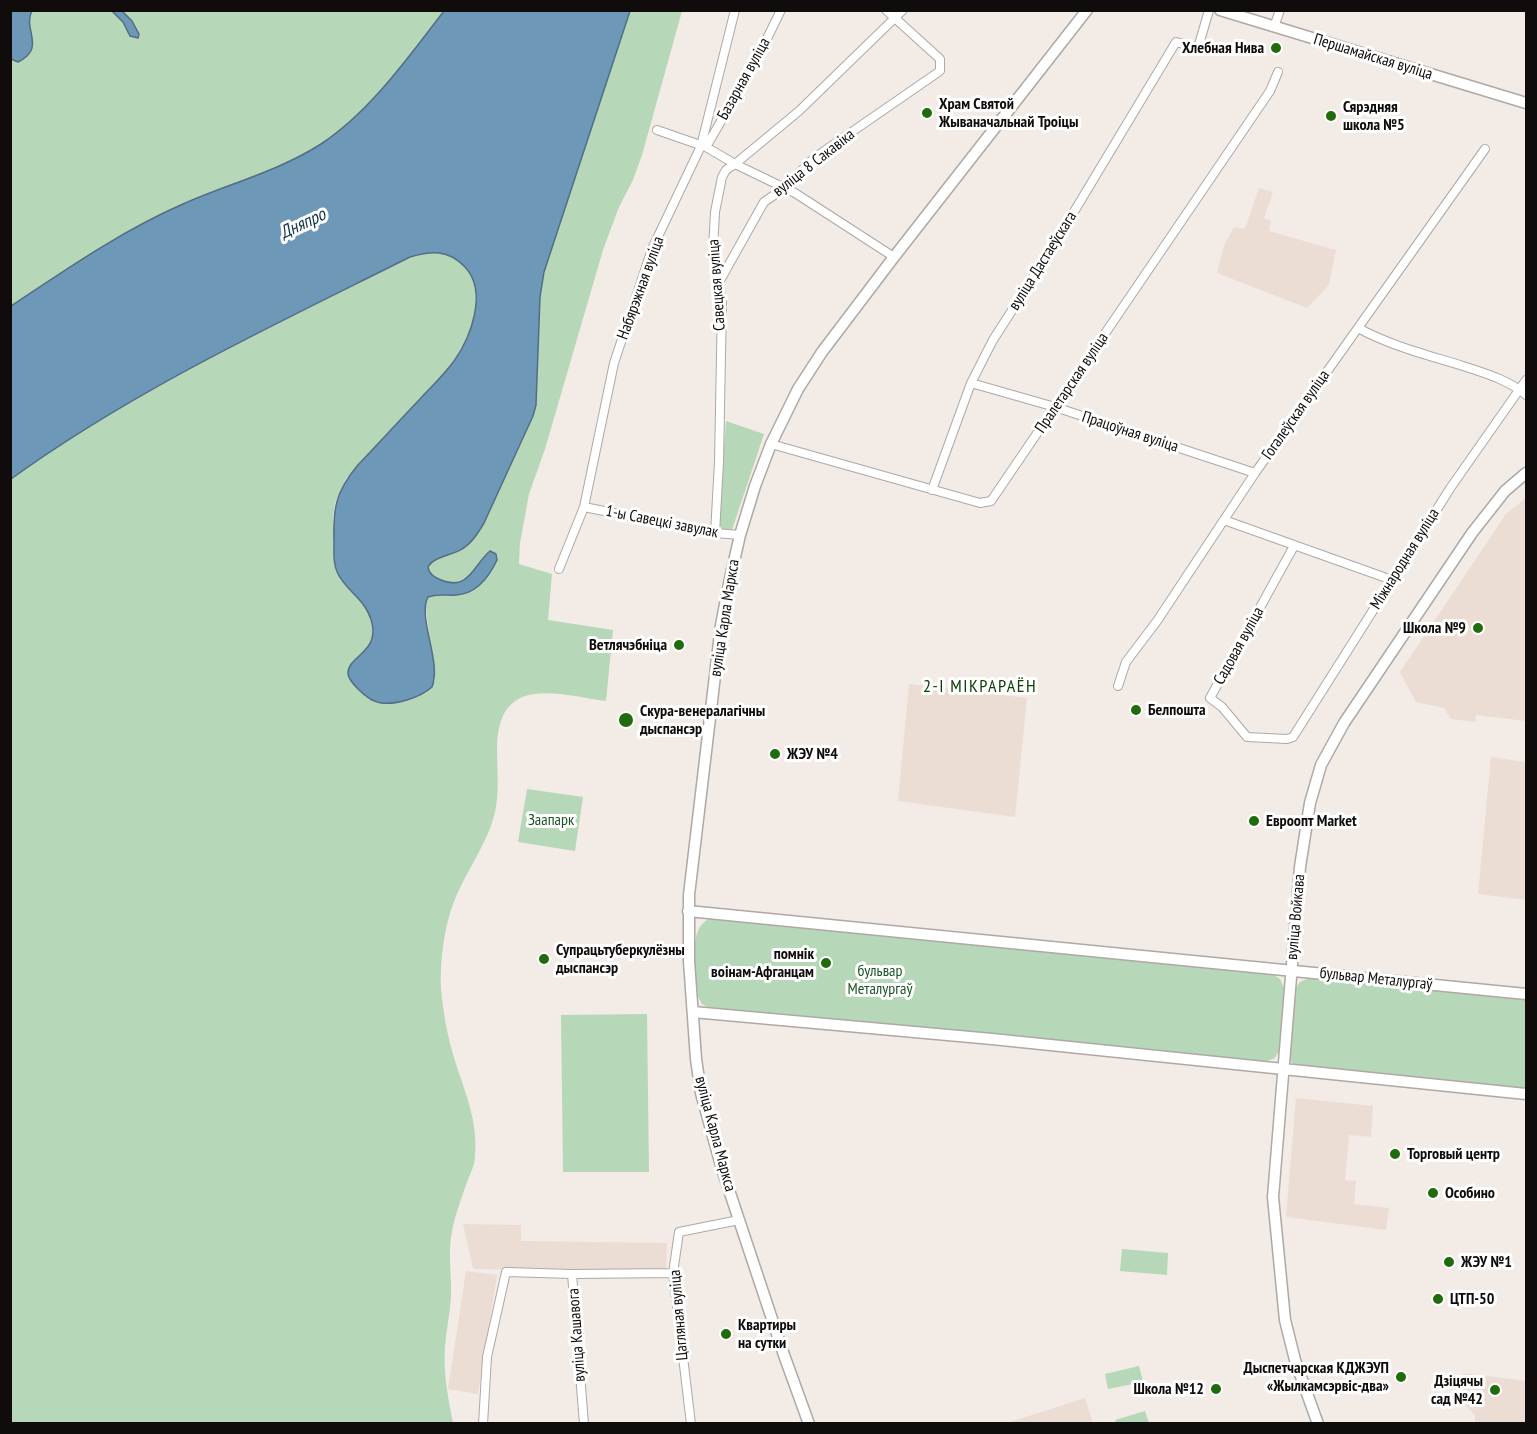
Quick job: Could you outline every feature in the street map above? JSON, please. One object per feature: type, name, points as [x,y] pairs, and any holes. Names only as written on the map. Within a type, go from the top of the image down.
[{"type":"main road","name":"вуліца Карла Маркса","points":[[809,1424],[722,1169],[701,1093],[693,1012],[688,911],[691,864],[721,625],[740,535],[755,486],[771,444],[798,389],[822,352],[894,256],[1087,10]]},
{"type":"main road","name":"Першамайская вуліца","points":[[1220,10],[1527,103]]},
{"type":"main road","name":"вуліца Войкава","points":[[1318,1424],[1295,1360],[1285,1320],[1273,1197],[1303,844],[1311,796],[1321,765],[1344,723],[1472,533],[1498,500],[1527,473]]},
{"type":"main road","name":"бульвар Металургаў","points":[[688,911],[1527,994]]},
{"type":"main road","points":[[693,1012],[1527,1094]]},
{"type":"street","name":"Набярэжная вуліца","points":[[559,569],[584,507],[614,363],[628,319],[652,249],[703,146],[735,10]]},
{"type":"street","name":"Базарная вуліца","points":[[703,146],[757,59],[781,10]]},
{"type":"street","points":[[886,10],[895,19]]},
{"type":"street","name":"Савецкая вуліца","points":[[715,533],[719,462],[722,302],[713,249],[715,212],[722,177],[726,170],[799,111],[903,10]]},
{"type":"street","name":"вуліца Дастаеўскага","points":[[932,490],[971,383],[993,340],[1054,245],[1176,42],[1198,48],[1209,10]]},
{"type":"street","points":[[1274,27],[1280,10]]},
{"type":"street","name":"вуліца 8 Сакавіка","points":[[718,284],[764,202],[783,189],[814,158],[940,71],[940,59],[895,19]]},
{"type":"street","name":"Пралетарская вуліца","points":[[771,444],[980,503],[991,501],[1270,91],[1278,72]]},
{"type":"street","points":[[657,130],[703,146],[783,189],[795,193],[894,256]]},
{"type":"street","name":"Гогалеўская вуліца","points":[[1118,686],[1126,662],[1157,621],[1255,473],[1485,149]]},
{"type":"street","points":[[1358,328],[1379,339],[1484,373],[1520,389],[1527,395]]},
{"type":"street","name":"Міжнародная вуліца","points":[[1287,740],[1293,737],[1451,487],[1527,380]]},
{"type":"street","name":"Працоўная вуліца","points":[[971,383],[1055,407],[1255,473]]},
{"type":"street","name":"1-ы Савецкі завулак","points":[[584,507],[715,533],[740,535]]},
{"type":"street","points":[[1224,520],[1392,580]]},
{"type":"street","name":"Садовая вуліца","points":[[1287,740],[1247,737],[1222,706],[1210,698],[1294,546]]},
{"type":"street","name":"Цагляная вуліца","points":[[691,1424],[673,1273],[679,1232],[739,1220]]},
{"type":"street","points":[[483,1424],[487,1357],[506,1272],[572,1274]]},
{"type":"street","name":"вуліца Кашавога","points":[[584,1424],[572,1274],[673,1273]]},
{"type":"shaded area","points":[[1259,188],[1273,192],[1264,218],[1271,221],[1269,231],[1336,250],[1329,285],[1307,308],[1217,273],[1224,245],[1234,227],[1245,229]]},
{"type":"shaded area","name":"Школа №9","points":[[1526,498],[1526,721],[1476,715],[1475,722],[1451,719],[1444,708],[1416,702],[1400,672],[1506,514]]},
{"type":"shaded area","points":[[909,684],[1027,698],[1015,817],[898,801]]},
{"type":"shaded area","points":[[1491,757],[1526,762],[1526,900],[1478,894]]},
{"type":"shaded area","points":[[1296,1098],[1373,1106],[1371,1137],[1349,1135],[1345,1180],[1356,1181],[1354,1204],[1389,1208],[1386,1230],[1286,1217]]},
{"type":"shaded area","points":[[463,1224],[521,1225],[521,1241],[667,1243],[666,1271],[473,1269]]},
{"type":"shaded area","points":[[466,1271],[497,1275],[478,1394],[448,1389]]},
{"type":"shaded area","name":"Дзіцячы сад №42","points":[[1463,1373],[1526,1381],[1526,1423],[1475,1423],[1475,1416],[1462,1400]]},
{"type":"shaded area","points":[[1085,1398],[1093,1423],[1007,1423]]},
{"type":"green space","points":[[11,11],[444,11],[372,100],[339,131],[321,144],[271,170],[183,204],[138,226],[11,306]]},
{"type":"green space","points":[[630,11],[682,11],[642,155],[603,250],[545,449],[529,494],[520,543],[519,564],[552,574],[548,620],[613,630],[606,701],[550,693],[533,694],[519,699],[507,708],[500,724],[497,748],[498,791],[494,816],[454,901],[447,925],[441,963],[441,988],[448,1036],[475,1132],[474,1163],[455,1217],[450,1245],[451,1297],[445,1366],[453,1423],[11,1423],[10,479],[128,404],[371,275],[428,252],[445,253],[452,256],[464,266],[474,285],[475,304],[471,327],[461,349],[440,378],[346,479],[335,503],[333,518],[334,562],[338,575],[360,598],[368,611],[374,635],[370,646],[354,662],[391,703],[426,692],[435,680],[425,602],[428,596],[470,592],[481,584],[497,560],[485,556],[472,573],[455,582],[436,578],[428,567],[437,560],[462,549],[476,536],[529,426],[536,405],[540,297],[544,272]]},
{"type":"green space","points":[[726,421],[764,434],[732,530],[718,528]]},
{"type":"green space","name":"Заапарк","points":[[527,789],[583,797],[575,851],[518,842]]},
{"type":"green space","name":"бульвар Металургаў","points":[[709,919],[1272,974],[1280,979],[1285,990],[1279,1051],[1275,1058],[1265,1062],[709,1008],[702,1004],[698,997],[694,954],[697,932]]},
{"type":"green space","points":[[1309,978],[1526,999],[1526,1090],[1296,1066],[1289,1060],[1295,989],[1300,982]]},
{"type":"green space","points":[[647,1014],[649,1172],[563,1172],[561,1015]]},
{"type":"green space","points":[[1122,1249],[1168,1253],[1167,1275],[1120,1271]]},
{"type":"green space","points":[[1139,1366],[1143,1382],[1108,1389],[1105,1374]]},
{"type":"green space","points":[[1145,1411],[1149,1423],[1116,1423],[1115,1420]]},
{"type":"water","points":[[10,11],[32,11],[30,25],[33,44],[27,57],[18,62],[11,59]]},
{"type":"water","points":[[112,11],[122,11],[132,21],[139,34],[138,38],[130,36],[123,22]]},
{"type":"water","name":"Дняпро","points":[[444,11],[630,11],[544,272],[540,297],[536,405],[533,416],[477,534],[462,549],[439,558],[428,567],[438,579],[450,583],[465,580],[490,551],[496,554],[497,560],[486,578],[470,592],[428,597],[425,616],[434,665],[432,687],[408,700],[381,703],[363,694],[353,684],[348,674],[352,663],[367,648],[373,633],[366,608],[342,581],[336,570],[335,511],[340,493],[357,466],[442,376],[466,340],[475,314],[476,301],[472,277],[465,267],[446,254],[432,253],[410,257],[256,334],[155,388],[106,416],[11,479],[11,306],[138,226],[183,204],[271,170],[321,144],[339,131],[372,100]]},
{"type":"place","name":"Хлебная Нива","points":[[1276,48]]},
{"type":"place","name":"Храм Святой Жываначальнай Троіцы","points":[[927,113]]},
{"type":"place","name":"Сярэдняя школа №5","points":[[1331,116]]},
{"type":"place","name":"Школа №9","points":[[1478,628]]},
{"type":"place","name":"Ветлячэбніца","points":[[679,645]]},
{"type":"place","name":"Белпошта","points":[[1136,710]]},
{"type":"place","name":"Скура-венералагічны дыспансэр","points":[[626,720]]},
{"type":"place","name":"ЖЭУ №4","points":[[775,754]]},
{"type":"place","name":"Евроопт Market","points":[[1254,821]]},
{"type":"place","name":"Супрацьтуберкулёзны дыспансэр","points":[[544,959]]},
{"type":"place","name":"помнік воінам-Афганцам","points":[[826,963]]},
{"type":"place","name":"Торговый центр","points":[[1395,1154]]},
{"type":"place","name":"Особино","points":[[1433,1193]]},
{"type":"place","name":"ЖЭУ №1","points":[[1449,1262]]},
{"type":"place","name":"ЦТП-50","points":[[1438,1299]]},
{"type":"place","name":"Квартиры на сутки","points":[[726,1334]]},
{"type":"place","name":"Дыспетчарская КДЖЭУП «Жылкамсэрвіс-два»","points":[[1401,1377]]},
{"type":"place","name":"Школа №12","points":[[1216,1389]]},
{"type":"place","name":"Дзіцячы сад №42","points":[[1495,1390]]},
{"type":"district","name":"2-І МІКРАРАЁН","points":[[980,687]]}]
